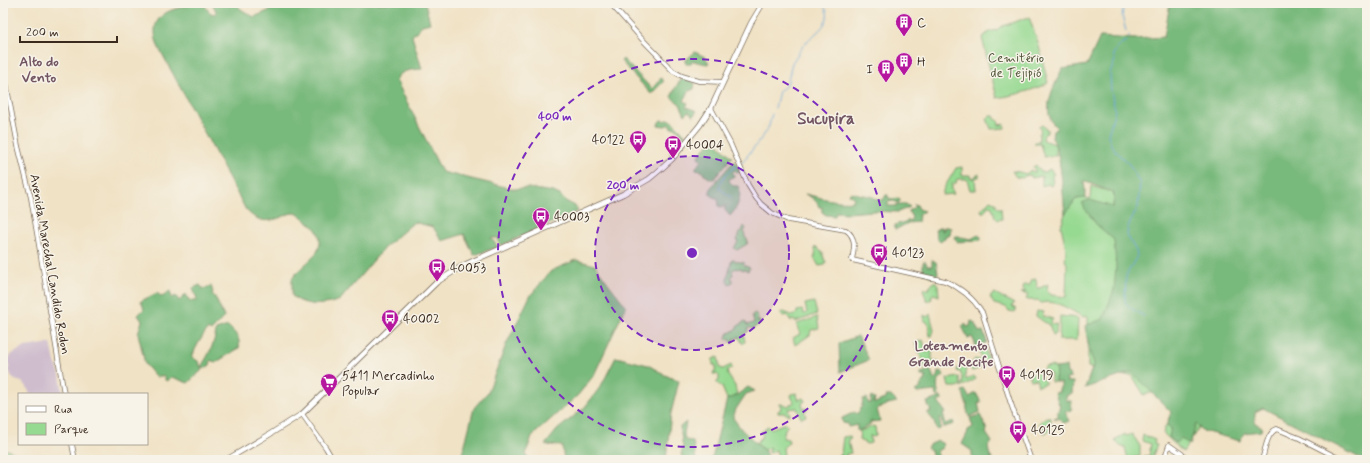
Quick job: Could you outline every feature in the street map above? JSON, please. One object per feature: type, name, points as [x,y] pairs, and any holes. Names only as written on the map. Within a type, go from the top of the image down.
[{"type":"main road","points":[[610,3],[673,72],[699,81],[723,82]]},
{"type":"main road","points":[[226,460],[302,414],[437,282],[446,275],[464,265],[623,194],[649,179],[672,159],[700,125],[711,108],[751,23],[763,3]]},
{"type":"main road","name":"Avenida Marechal Candido Rodon","points":[[3,67],[18,146],[31,198],[36,235],[64,393]]},
{"type":"main road","points":[[711,108],[728,138],[756,198],[772,212],[788,220],[842,229],[849,232],[854,241],[852,260],[944,281],[951,284],[973,300],[982,314],[1031,460]]},
{"type":"main road","points":[[302,414],[333,460]]},
{"type":"main road","points":[[1262,460],[1272,431],[1277,429],[1299,438],[1342,460]]},
{"type":"main road","points":[[1164,460],[1169,444],[1182,454],[1186,460]]},
{"type":"main road","points":[[72,445],[75,460]]},
{"type":"shaded area","points":[[51,343],[55,362],[60,375],[63,393],[30,393],[22,382],[15,380],[12,377],[9,370],[9,359],[12,354],[25,347]]},
{"type":"green space","points":[[190,3],[203,3],[210,13],[216,14],[212,3],[235,3],[242,10],[254,17],[268,11],[277,3],[425,3],[430,23],[422,25],[412,36],[422,69],[404,72],[398,76],[396,80],[442,172],[514,189],[528,188],[553,192],[560,195],[564,200],[575,206],[578,211],[502,245],[498,242],[499,238],[491,238],[498,247],[474,255],[464,234],[442,241],[433,227],[414,222],[384,248],[340,300],[322,304],[309,304],[297,300],[292,296],[292,279],[317,252],[320,242],[318,233],[312,225],[296,214],[292,213],[266,221],[254,217],[246,210],[158,46],[155,29],[158,20],[166,13]]},
{"type":"green space","points":[[1170,3],[1367,3],[1367,460],[1363,460],[1263,408],[1255,412],[1255,423],[1262,427],[1261,431],[1244,433],[1240,441],[1203,431],[1196,424],[1190,445],[1181,438],[1176,443],[1169,437],[1171,428],[1167,425],[1171,412],[1132,372],[1085,388],[1094,363],[1090,353],[1085,326],[1103,319],[1114,290],[1116,266],[1114,240],[1096,224],[1081,203],[1090,200],[1113,207],[1114,193],[1084,181],[1086,198],[1076,199],[1065,214],[1060,163],[1052,138],[1053,131],[1057,128],[1049,114],[1050,99],[1062,69],[1087,65],[1100,37],[1136,39],[1164,37]]},
{"type":"green space","name":"Cemitério de Tejipió","points":[[1029,17],[1039,46],[1048,83],[1010,96],[997,98],[982,38],[989,32],[997,30],[1000,27]]},
{"type":"green space","points":[[695,52],[705,57],[709,63],[707,64],[693,61],[691,64],[686,64],[685,61]]},
{"type":"green space","points":[[623,59],[652,89],[661,78],[664,81],[651,94],[621,61]]},
{"type":"green space","points":[[682,79],[695,83],[694,89],[689,91],[684,101],[688,103],[686,107],[697,111],[693,116],[689,111],[685,115],[680,104],[671,97]]},
{"type":"green space","points":[[990,116],[994,116],[996,120],[998,120],[999,125],[1004,124],[1005,128],[991,129],[987,120]]},
{"type":"green space","points":[[668,119],[671,120],[686,135],[676,128],[670,127],[670,124],[665,126],[658,125],[661,120],[666,121]]},
{"type":"green space","points":[[1042,125],[1047,129],[1047,133],[1044,134],[1043,140],[1055,144],[1056,155],[1044,157],[1040,144],[1035,144],[1035,142],[1039,141],[1039,134],[1041,131],[1039,127]]},
{"type":"green space","points":[[676,134],[681,134],[687,139],[673,154],[669,152],[676,145],[671,142],[672,136],[674,137]]},
{"type":"green space","points":[[710,142],[716,142],[732,157],[714,179],[711,179],[700,170],[696,169],[702,161],[698,157]]},
{"type":"green space","points":[[734,161],[740,171],[738,173],[735,170],[732,173],[735,176],[730,178],[729,181],[734,186],[738,186],[740,198],[735,210],[730,216],[724,209],[726,206],[719,207],[718,198],[715,198],[710,194],[710,191],[711,187]]},
{"type":"green space","points":[[1036,165],[1041,172],[1045,172],[1050,169],[1054,174],[1052,176],[1053,183],[1051,186],[1048,184],[1042,186],[1042,176],[1032,178],[1030,175],[1023,178],[1016,177],[1012,171],[1026,174],[1031,170],[1035,172],[1033,167]]},
{"type":"green space","points":[[962,167],[962,176],[970,175],[970,178],[973,178],[979,174],[979,177],[975,178],[976,190],[970,190],[967,179],[957,179],[956,183],[952,184],[954,194],[942,195],[944,188],[956,168]]},
{"type":"green space","points":[[1091,186],[1114,193],[1113,208],[1211,409],[1183,452],[1163,433],[1173,408],[1154,392],[1144,395],[1132,375],[1111,376],[1088,367],[1088,316],[1083,317],[1068,308],[1057,304],[1047,302],[1041,303],[1038,300],[1028,300],[1026,299],[1028,295],[1021,293],[1026,292],[1023,290],[1024,285],[1030,285],[1031,280],[1036,279],[1037,288],[1048,284],[1047,290],[1051,295],[1066,297],[1066,249],[1061,226],[1065,214],[1076,199],[1090,199]]},
{"type":"green space","points":[[852,192],[878,200],[883,200],[886,195],[888,195],[888,198],[901,200],[898,203],[894,201],[888,202],[888,206],[906,204],[910,207],[898,212],[836,212],[835,216],[826,215],[822,212],[822,207],[819,207],[812,198],[805,194],[829,200],[853,201],[854,198],[849,194]]},
{"type":"green space","points":[[990,200],[996,203],[998,208],[1001,208],[1002,219],[998,220],[995,217],[992,207],[987,207],[984,212],[982,212],[981,210]]},
{"type":"green space","points":[[914,204],[917,205],[919,209],[924,211],[919,214],[918,222],[908,223],[895,230],[895,225],[911,220],[912,217],[908,211],[915,206]]},
{"type":"green space","points":[[744,226],[746,228],[744,232],[745,237],[748,241],[747,244],[737,250],[734,248],[738,242],[737,239],[739,237],[739,233],[742,231]]},
{"type":"green space","points":[[941,227],[943,228],[942,231],[944,230],[944,227],[951,228],[950,234],[945,236],[945,239],[939,241],[935,230]]},
{"type":"green space","points":[[978,235],[981,237],[981,240],[957,242],[954,237],[956,236],[971,239]]},
{"type":"green space","points":[[817,247],[821,252],[823,252],[824,260],[826,261],[825,265],[819,266],[814,258],[816,253],[814,248]]},
{"type":"green space","points":[[732,259],[745,263],[743,265],[750,268],[748,271],[744,269],[742,270],[742,268],[733,269],[733,275],[731,276],[733,282],[729,284],[727,280]]},
{"type":"green space","points":[[576,260],[595,265],[626,306],[594,375],[578,395],[532,436],[526,453],[528,460],[461,460],[474,408],[488,392],[506,345],[530,296],[551,271]]},
{"type":"green space","points":[[932,260],[936,262],[938,274],[932,277],[923,272],[923,262],[926,262],[927,266],[932,266]]},
{"type":"green space","points":[[935,281],[938,285],[939,296],[934,294],[931,296],[932,299],[927,301],[923,290],[925,288],[927,290]]},
{"type":"green space","points":[[200,285],[203,289],[211,286],[213,292],[212,295],[215,297],[224,317],[211,331],[208,329],[199,342],[192,357],[199,362],[202,370],[188,383],[172,377],[166,381],[163,376],[156,377],[145,364],[138,333],[142,321],[138,315],[144,309],[141,301],[157,293],[162,297],[170,291],[172,298],[176,296],[179,301],[186,294],[189,301],[197,301],[193,288]]},
{"type":"green space","points":[[995,293],[1014,304],[1011,306],[1016,309],[1016,312],[1009,311],[1006,307],[994,304],[990,297]]},
{"type":"green space","points":[[814,302],[817,314],[795,322],[794,320],[791,321],[787,315],[783,316],[781,313],[784,312],[794,316],[797,311],[802,310],[804,314],[807,313],[805,304]]},
{"type":"green space","points":[[1037,311],[1044,312],[1042,316],[1053,319],[1051,322],[1053,325],[1057,324],[1056,334],[1053,335],[1049,324],[1036,316]]},
{"type":"green space","points":[[755,313],[758,318],[757,322],[760,321],[760,324],[752,329],[750,327],[747,329],[748,331],[743,335],[745,342],[743,344],[739,337],[734,339],[732,344],[730,338],[727,340],[726,337],[729,333],[737,329],[737,327],[745,321],[747,325],[754,323],[752,315]]},
{"type":"green space","points":[[930,314],[934,330],[932,336],[930,336],[928,323],[924,320],[924,315],[927,317]]},
{"type":"green space","points":[[1060,316],[1078,318],[1077,340],[1059,340]]},
{"type":"green space","points":[[817,317],[819,328],[811,330],[810,335],[795,345],[793,338],[800,334],[797,324]]},
{"type":"green space","points":[[971,321],[974,322],[979,332],[983,331],[987,342],[974,349],[976,345],[972,337],[968,338],[962,326],[966,324],[966,327],[970,326]]},
{"type":"green space","points":[[228,326],[238,338],[239,348],[215,363],[211,360],[210,365],[204,369],[202,365],[211,348],[216,330]]},
{"type":"green space","points":[[858,336],[869,360],[840,372],[839,343]]},
{"type":"green space","points":[[923,340],[926,352],[930,351],[930,346],[932,345],[932,360],[939,363],[924,369],[924,364],[915,343]]},
{"type":"green space","points":[[985,348],[989,362],[972,371],[970,366],[975,359],[982,359],[979,351]]},
{"type":"green space","points":[[616,357],[648,365],[679,381],[671,413],[666,460],[564,460],[562,446],[545,445],[557,430],[585,407],[601,386]]},
{"type":"green space","points":[[718,357],[720,368],[723,369],[731,365],[732,368],[727,370],[728,375],[735,386],[737,395],[734,397],[727,399],[722,387],[716,382],[719,381],[719,376],[717,374],[713,374],[716,370],[716,365],[713,365],[713,359]]},
{"type":"green space","points":[[1051,366],[1056,368],[1055,382],[1051,382],[1051,374],[1043,370],[1045,367]]},
{"type":"green space","points":[[1065,366],[1067,373],[1070,375],[1070,378],[1066,379],[1067,382],[1073,382],[1072,393],[1066,396],[1067,401],[1072,401],[1071,410],[1065,412],[1070,421],[1064,423],[1060,419],[1054,418],[1058,417],[1060,407],[1055,393],[1059,392],[1061,386],[1061,383],[1055,382],[1056,368]]},
{"type":"green space","points":[[964,367],[966,370],[966,380],[974,376],[976,379],[961,387],[963,383],[962,378],[960,372],[957,371],[958,368]]},
{"type":"green space","points":[[930,370],[934,379],[937,377],[938,372],[942,371],[944,376],[938,382],[937,387],[939,396],[936,396],[935,391],[917,393],[915,391],[921,388],[920,386],[926,379],[925,376],[921,376],[921,373]]},
{"type":"green space","points":[[1038,371],[1046,383],[1038,386],[1036,379],[1031,380],[1030,377],[1031,374]]},
{"type":"green space","points":[[959,377],[961,385],[957,387],[949,387],[947,379]]},
{"type":"green space","points":[[748,387],[755,391],[746,394],[736,409],[733,418],[742,430],[765,451],[769,460],[710,460],[713,455],[727,399],[734,397]]},
{"type":"green space","points":[[965,390],[969,397],[976,393],[981,402],[978,403],[980,412],[969,417],[967,404],[962,391]]},
{"type":"green space","points":[[796,393],[799,400],[803,398],[805,401],[802,403],[803,408],[808,409],[804,412],[806,416],[801,418],[797,408],[788,409],[790,414],[788,415],[785,413],[778,413],[781,409],[780,404],[788,406],[794,402],[791,396],[792,394]]},
{"type":"green space","points":[[886,396],[891,396],[897,402],[877,409],[880,421],[870,422],[870,425],[858,431],[857,425],[848,427],[848,424],[843,423],[842,418],[855,412],[857,414],[863,399],[867,398],[868,403],[871,403],[871,397],[875,399],[874,403],[876,403],[887,398]]},
{"type":"green space","points":[[941,397],[942,400],[938,402],[946,413],[943,414],[946,424],[953,421],[954,424],[944,427],[941,418],[939,418],[941,428],[938,430],[933,419],[928,415],[928,412],[931,412],[927,402]]},
{"type":"green space","points":[[980,415],[987,430],[986,433],[992,442],[988,447],[992,460],[973,460],[972,451],[962,444],[968,430],[973,427],[970,418]]},
{"type":"green space","points":[[1046,417],[1051,418],[1050,431],[1044,433],[1045,428],[1042,428],[1039,423]]},
{"type":"green space","points":[[686,422],[684,434],[685,440],[693,441],[696,460],[683,460],[681,454],[683,448],[680,427]]},
{"type":"green space","points":[[783,424],[788,425],[785,429],[783,438],[788,439],[789,442],[783,448],[784,456],[778,457],[776,450],[769,453],[770,447],[764,450],[756,443],[763,436],[761,432],[765,430],[765,428],[768,426],[770,429]]},
{"type":"green space","points":[[874,426],[876,436],[872,437],[870,435],[871,443],[867,444],[859,440],[860,431]]},
{"type":"green space","points":[[1125,434],[1126,436],[1132,434],[1140,446],[1140,456],[1128,459],[1125,448],[1120,446],[1114,440]]},
{"type":"green space","points":[[1143,435],[1155,440],[1154,444],[1157,445],[1151,460],[1145,460],[1144,456],[1149,456],[1151,444],[1142,441]]},
{"type":"green space","points":[[850,436],[851,438],[848,439],[848,441],[851,453],[846,454],[847,460],[843,460],[843,456],[838,455],[841,454],[843,437]]},
{"type":"green space","points":[[938,441],[943,444],[942,448],[937,451],[939,460],[933,460],[931,450],[927,447]]},
{"type":"green space","points":[[3,448],[31,460],[3,460]]},
{"type":"waterway","points":[[803,45],[826,22],[827,12],[822,3]]},
{"type":"waterway","points":[[1124,3],[1122,16],[1126,31]]},
{"type":"waterway","points":[[1127,41],[1122,43],[1113,54],[1115,60],[1110,73],[1111,91],[1115,110],[1108,135],[1111,145],[1129,164],[1140,183],[1138,207],[1128,227],[1127,235],[1136,251],[1137,256],[1126,276],[1125,302],[1130,308],[1144,316]]},
{"type":"waterway","points":[[775,108],[779,91],[787,85],[792,63],[803,46]]},
{"type":"waterway","points":[[741,164],[764,135],[769,126],[772,114]]},
{"type":"waterway","points":[[732,198],[719,188],[726,174],[738,165]]},
{"type":"place","name":"C","points":[[904,37]]},
{"type":"place","name":"H","points":[[904,76]]},
{"type":"place","name":"I","points":[[886,83]]},
{"type":"place","name":"40122","points":[[638,154]]},
{"type":"place","name":"40004","points":[[673,159]]},
{"type":"place","name":"40003","points":[[541,231]]},
{"type":"place","name":"40123","points":[[879,267]]},
{"type":"place","name":"40053","points":[[437,282]]},
{"type":"place","name":"40002","points":[[390,333]]},
{"type":"place","name":"40119","points":[[1007,389]]},
{"type":"place","name":"5411 Mercadinho Popular","points":[[329,397]]},
{"type":"place","name":"40125","points":[[1018,444]]},
{"type":"district","name":"Alto do Vento","points":[[39,70]]},
{"type":"district","name":"Sucupira","points":[[826,118]]},
{"type":"district","name":"Loteamento Grande Recife","points":[[951,354]]}]
